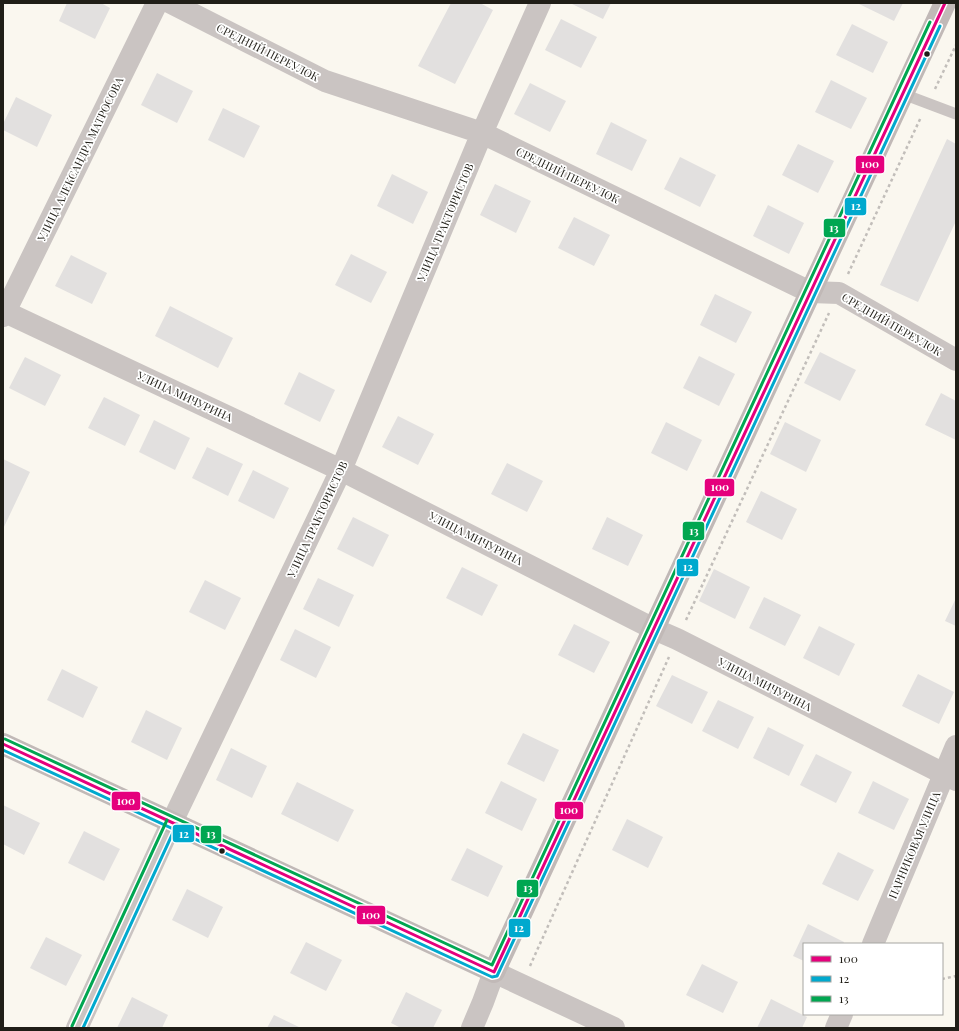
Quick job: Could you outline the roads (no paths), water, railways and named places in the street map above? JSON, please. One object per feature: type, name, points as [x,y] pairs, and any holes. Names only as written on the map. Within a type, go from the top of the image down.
[{"type":"main road","points":[[3,744],[494,972],[945,3]]},
{"type":"street","name":"УЛИЦА АЛЕКСАНДРА МАТРОСОВА","points":[[4,313],[157,3]]},
{"type":"street","name":"СРЕДНИЙ ПЕРЕУЛОК","points":[[171,3],[324,81],[482,133],[810,292],[839,293],[956,360]]},
{"type":"street","name":"УЛИЦА ТРАКТОРИСТОВ","points":[[77,1028],[172,822],[341,470],[482,133],[540,3]]},
{"type":"street","name":"УЛИЦА МИЧУРИНА","points":[[4,313],[341,470],[950,777]]},
{"type":"street","name":"ПАРНИКОВАЯ УЛИЦА","points":[[872,943],[950,777],[956,746]]},
{"type":"street","points":[[472,1028],[484,1002],[494,972],[614,1028]]},
{"type":"street","points":[[836,1028],[842,1015]]},
{"type":"lane","points":[[903,94],[956,114]]}]
